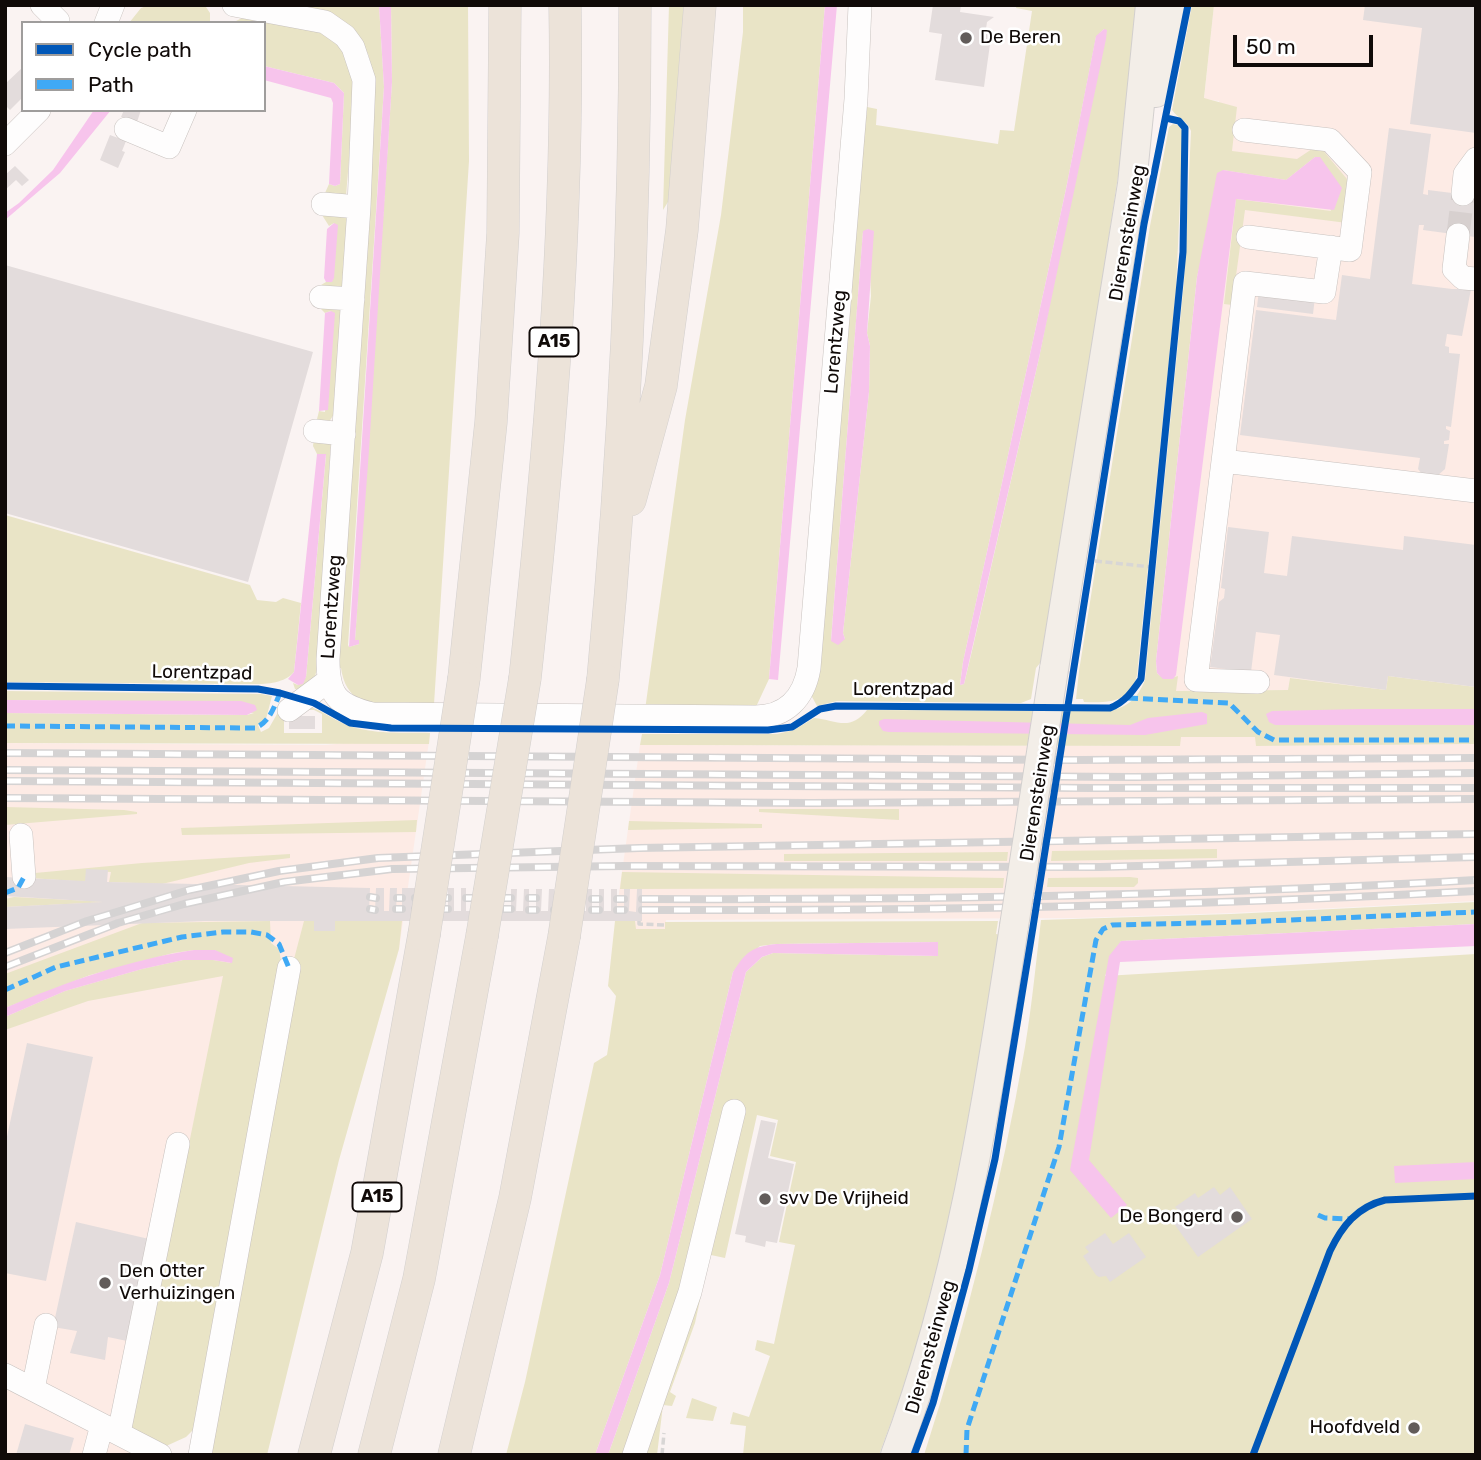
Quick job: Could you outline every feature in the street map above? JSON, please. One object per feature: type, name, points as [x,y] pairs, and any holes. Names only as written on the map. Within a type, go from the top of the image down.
[{"type":"highway","name":"A15","points":[[498,5],[505,73]]},
{"type":"highway","name":"A15","points":[[314,1455],[367,1253],[424,935],[464,678],[491,422],[503,233],[505,5]]},
{"type":"highway","name":"A15","points":[[374,1455],[419,1279],[482,936],[525,678],[542,518],[558,276],[565,5]]},
{"type":"highway","points":[[454,1455],[515,1198],[564,937],[603,679],[614,562],[630,234],[635,5]]},
{"type":"highway","points":[[614,562],[660,386],[682,230],[700,5]]},
{"type":"main road","name":"Dierensteinweg","points":[[895,1455],[938,1321],[963,1226],[991,1081],[1132,184],[1150,5]]},
{"type":"main road","name":"Dierensteinweg","points":[[1132,184],[1158,86],[1172,5]]},
{"type":"street","points":[[42,5],[58,21]]},
{"type":"street","points":[[225,21],[234,5]]},
{"type":"street","name":"Lorentzweg","points":[[234,5],[327,13],[353,47],[363,72],[359,207],[328,681],[333,692],[344,703],[372,713],[766,717],[785,710],[799,697],[807,679],[856,99],[860,5]]},
{"type":"street","points":[[5,144],[37,112]]},
{"type":"street","points":[[125,129],[169,147],[184,112]]},
{"type":"street","points":[[1244,130],[1330,141],[1360,172],[1350,250],[1248,237]]},
{"type":"street","points":[[1463,194],[1465,174],[1476,159]]},
{"type":"street","points":[[323,204],[359,207]]},
{"type":"street","points":[[1458,235],[1454,269],[1463,278],[1476,279]]},
{"type":"street","points":[[1258,682],[1196,680],[1245,283],[1324,292],[1331,247]]},
{"type":"street","points":[[321,297],[353,299]]},
{"type":"street","points":[[315,431],[344,434]]},
{"type":"street","points":[[1223,461],[1476,491]]},
{"type":"street","points":[[289,710],[328,681]]},
{"type":"street","points":[[21,835],[24,877]]},
{"type":"street","points":[[200,1455],[289,968]]},
{"type":"street","points":[[634,1455],[690,1292],[734,1111]]},
{"type":"street","points":[[94,1455],[110,1429],[178,1144]]},
{"type":"street","points":[[33,1389],[46,1325]]},
{"type":"street","points":[[5,1374],[160,1455]]},
{"type":"path","points":[[1088,575],[1093,547]]},
{"type":"path","points":[[1151,580],[1153,554]]},
{"type":"path","points":[[1090,561],[1152,568]]},
{"type":"path","points":[[639,921],[639,924],[665,925]]},
{"type":"shaded area","points":[[149,5],[206,7],[210,13],[210,21],[131,21],[141,8]]},
{"type":"shaded area","points":[[283,5],[379,5],[384,87],[349,647],[359,644],[359,641],[355,640],[392,82],[391,5],[468,5],[469,161],[434,704],[390,706],[363,702],[353,695],[345,684],[341,668],[337,668],[373,72],[368,54],[359,38]]},
{"type":"shaded area","points":[[379,5],[391,7],[392,82],[355,640],[359,640],[359,644],[349,647],[384,87]]},
{"type":"shaded area","points":[[669,5],[688,5],[677,134],[668,202],[663,210]]},
{"type":"shaded area","points":[[743,5],[825,5],[769,679],[755,709],[645,710],[685,420],[721,215],[743,32]]},
{"type":"shaded area","points":[[825,5],[837,5],[778,680],[769,679]]},
{"type":"shaded area","points":[[1017,5],[1144,5],[1045,657],[1036,668],[1031,699],[1021,703],[837,701],[817,706],[811,695],[867,107],[877,109],[876,125],[998,144],[1000,130],[1014,131],[1032,11],[1016,8]],"holes":[[[1104,29],[1039,358],[964,684],[960,685],[1096,37]],[[868,229],[871,296],[867,333],[870,346],[869,392],[843,633],[845,639],[831,640],[863,232]]]},
{"type":"shaded area","points":[[1192,5],[1214,5],[1204,98],[1237,107],[1232,151],[1297,159],[1315,147],[1321,148],[1352,185],[1347,223],[1245,210],[1232,305],[1224,304],[1236,199],[1331,211],[1315,157],[1286,180],[1223,170],[1197,277],[1156,661],[1157,673],[1168,679],[1178,676],[1176,691],[1288,690],[1290,678],[1386,690],[1388,676],[1476,687],[1476,744],[1256,746],[1255,737],[1181,737],[1180,746],[640,745],[642,734],[777,734],[794,730],[814,718],[849,723],[861,717],[867,710],[1105,711],[1125,706],[1138,693],[1145,680],[1184,282],[1191,131],[1172,110]]},
{"type":"shaded area","points":[[1214,5],[1476,5],[1476,687],[1389,676],[1386,690],[1290,678],[1288,690],[1175,691],[1169,672],[1219,101],[1204,99]]},
{"type":"shaded area","points":[[244,17],[318,30],[340,47],[348,62],[355,87],[346,196],[325,193],[329,184],[340,184],[344,93],[334,83],[266,66],[266,21],[236,21]]},
{"type":"shaded area","points":[[1104,29],[1107,30],[1106,39],[1039,358],[964,684],[960,685],[1096,36]]},
{"type":"shaded area","points":[[266,66],[334,83],[344,93],[340,184],[335,186],[329,184],[333,103],[331,98],[266,81]]},
{"type":"shaded area","points":[[93,112],[109,112],[60,173],[5,220],[5,213],[53,170]]},
{"type":"shaded area","points":[[1173,124],[1183,131],[1176,290],[1137,675],[1130,691],[1124,696],[1110,701],[1084,702],[1083,699],[1076,699],[1079,671],[1150,226],[1169,127]]},
{"type":"shaded area","points":[[1315,157],[1320,157],[1342,188],[1334,210],[1236,199],[1176,675],[1173,679],[1163,679],[1157,673],[1156,661],[1197,277],[1217,173],[1223,170],[1286,180]]},
{"type":"shaded area","points":[[322,215],[345,215],[347,218],[342,286],[339,289],[321,291],[321,285],[332,282],[334,223],[329,226]]},
{"type":"shaded area","points":[[334,223],[338,225],[334,278],[332,282],[326,282],[327,229]]},
{"type":"shaded area","points":[[863,231],[874,231],[867,333],[870,346],[869,392],[843,633],[845,639],[838,645],[831,641]]},
{"type":"shaded area","points":[[320,302],[341,309],[334,414],[329,422],[316,423],[319,411],[325,412],[331,311],[325,313],[320,308]]},
{"type":"shaded area","points":[[325,313],[335,313],[328,410],[319,411]]},
{"type":"shaded area","points":[[314,438],[331,441],[317,668],[315,677],[300,690],[295,689],[293,683],[298,685],[306,677],[326,455],[317,454],[313,446]]},
{"type":"shaded area","points":[[317,454],[326,454],[306,677],[303,684],[298,685],[288,679],[294,672]]},
{"type":"shaded area","points":[[5,515],[250,585],[257,600],[276,602],[283,598],[301,603],[294,672],[283,680],[262,684],[5,682]]},
{"type":"shaded area","points":[[5,691],[261,694],[272,696],[266,719],[258,725],[261,732],[269,728],[281,707],[284,710],[284,733],[322,733],[322,714],[314,710],[294,710],[302,704],[357,728],[430,733],[429,744],[5,743],[5,713],[254,713],[5,700]]},
{"type":"shaded area","points":[[5,700],[241,701],[255,705],[257,710],[247,715],[5,713]]},
{"type":"shaded area","points":[[1476,709],[1476,725],[1275,725],[1269,722],[1266,714],[1272,711]]},
{"type":"shaded area","points":[[1202,712],[1207,714],[1207,724],[1145,735],[889,732],[883,731],[879,725],[879,721],[884,719],[1130,725],[1148,718]]},
{"type":"shaded area","points":[[430,734],[399,949],[146,1455],[5,1455],[5,1017],[90,975],[5,1008],[5,743],[326,745]]},
{"type":"shaded area","points":[[1180,737],[1256,737],[1256,746],[1476,744],[1476,901],[1076,918],[666,920],[665,929],[635,929],[635,921],[615,921],[640,745],[1180,746]]},
{"type":"shaded area","points":[[5,807],[124,810],[137,814],[5,825]]},
{"type":"shaded area","points":[[759,809],[899,809],[899,820],[759,812]]},
{"type":"shaded area","points":[[417,820],[416,832],[182,835],[181,828]]},
{"type":"shaded area","points":[[629,821],[762,824],[762,828],[628,830]]},
{"type":"shaded area","points":[[1217,849],[1217,858],[1051,861],[1052,851]]},
{"type":"shaded area","points":[[1008,852],[1007,861],[784,861],[784,854]]},
{"type":"shaded area","points":[[290,854],[290,858],[249,863],[162,884],[109,882],[111,872],[91,871],[89,882],[30,878],[35,873],[142,863]]},
{"type":"shaded area","points":[[622,872],[1004,878],[1003,888],[620,889]]},
{"type":"shaded area","points":[[1130,877],[1138,878],[1138,883],[1134,887],[1047,887],[1048,878]]},
{"type":"shaded area","points":[[14,897],[109,902],[5,907],[5,899]]},
{"type":"shaded area","name":"De Bongerd","points":[[1476,902],[1476,924],[1121,941],[1105,976],[1476,954],[1476,1455],[924,1455],[955,1354],[994,1201],[1016,1099],[1041,920]]},
{"type":"shaded area","points":[[270,921],[271,943],[279,949],[282,967],[199,1424],[186,1437],[164,1447],[131,1430],[223,976],[88,1001],[5,1030],[5,1017],[65,991],[142,969],[183,960],[231,963],[215,950],[173,953],[90,975],[5,1008],[5,974],[142,923]]},
{"type":"shaded area","points":[[304,921],[402,921],[399,949],[339,1160],[267,1455],[207,1455],[294,959]]},
{"type":"shaded area","points":[[615,921],[635,921],[636,929],[665,929],[665,922],[998,921],[996,934],[1001,935],[969,1143],[911,1368],[879,1455],[743,1455],[746,1426],[730,1424],[733,1412],[749,1417],[770,1356],[755,1350],[757,1340],[774,1344],[795,1245],[779,1242],[796,1162],[770,1156],[778,1120],[757,1115],[725,1258],[711,1255],[676,1317],[627,1455],[608,1455],[669,1283],[746,972],[762,957],[773,953],[938,956],[938,942],[760,946],[733,972],[660,1275],[595,1455],[506,1455],[525,1382],[594,1063],[607,1055],[616,996],[608,986]]},
{"type":"shaded area","points":[[1476,924],[1476,946],[1120,962],[1089,1160],[1127,1205],[1111,1218],[1070,1170],[1109,956],[1121,941]]},
{"type":"shaded area","points":[[938,942],[938,956],[773,953],[762,957],[746,972],[669,1283],[608,1455],[595,1455],[660,1275],[733,972],[746,955],[755,949],[776,944]]},
{"type":"shaded area","points":[[194,950],[215,950],[233,958],[232,963],[183,960],[142,969],[65,991],[5,1017],[5,1008],[51,989],[121,966]]},
{"type":"shaded area","points":[[1476,1162],[1476,1179],[1395,1183],[1394,1166]]},
{"type":"shaded area","points":[[708,1263],[695,1323],[670,1392],[676,1396],[672,1406],[663,1405],[657,1455],[639,1455]]},
{"type":"shaded area","points":[[692,1398],[717,1407],[713,1421],[686,1418]]},
{"type":"building","points":[[933,5],[961,5],[960,12],[994,17],[987,22],[986,29],[992,30],[984,87],[935,80],[942,34],[929,32]]},
{"type":"building","points":[[1365,5],[1476,5],[1476,133],[1410,124],[1422,28],[1363,20]]},
{"type":"building","points":[[21,69],[21,99],[10,110],[5,105],[5,84]]},
{"type":"building","points":[[123,112],[140,112],[137,122],[121,117]]},
{"type":"building","points":[[1389,128],[1431,134],[1423,194],[1428,195],[1428,190],[1476,196],[1475,237],[1423,230],[1424,225],[1419,225],[1412,284],[1471,289],[1462,336],[1447,334],[1445,346],[1449,347],[1449,353],[1460,354],[1451,427],[1446,426],[1450,431],[1449,440],[1444,441],[1444,444],[1449,444],[1445,469],[1437,476],[1422,474],[1418,469],[1420,458],[1240,435],[1256,310],[1336,320],[1342,275],[1370,279]]},
{"type":"building","points":[[110,135],[126,141],[122,151],[125,152],[118,168],[100,160]]},
{"type":"building","points":[[15,166],[29,180],[22,186],[16,180],[5,190],[5,175]]},
{"type":"building","points":[[5,265],[313,352],[248,582],[5,513]]},
{"type":"building","points":[[1259,290],[1315,297],[1313,314],[1257,307]]},
{"type":"building","points":[[1228,527],[1269,532],[1264,573],[1287,576],[1292,536],[1403,550],[1404,536],[1476,545],[1476,687],[1388,676],[1386,690],[1274,675],[1280,635],[1256,632],[1251,672],[1210,667],[1219,602],[1224,598],[1225,589],[1221,588]]},
{"type":"building","points":[[289,716],[315,716],[315,729],[289,729]]},
{"type":"building","points":[[86,869],[108,870],[107,882],[370,888],[369,911],[375,911],[376,888],[384,888],[384,911],[389,911],[390,888],[397,888],[396,911],[402,911],[402,888],[415,888],[415,911],[448,911],[448,888],[454,888],[454,911],[461,911],[461,888],[466,888],[466,911],[473,911],[473,888],[504,888],[504,911],[511,911],[511,889],[517,889],[516,911],[523,911],[524,889],[529,889],[529,911],[536,911],[536,889],[542,889],[541,911],[548,911],[549,889],[554,889],[554,911],[586,911],[586,889],[592,889],[592,912],[599,912],[599,889],[604,889],[604,911],[611,911],[611,889],[617,889],[617,911],[624,912],[624,889],[630,889],[629,911],[636,912],[637,889],[642,889],[642,921],[335,921],[335,931],[314,931],[314,921],[205,921],[5,929],[5,907],[103,902],[5,896],[5,877],[85,881]]},
{"type":"building","points":[[27,1043],[93,1057],[46,1281],[5,1273],[5,1146]]},
{"type":"building","name":"svv De Vrijheid","points":[[761,1120],[776,1123],[768,1158],[794,1164],[777,1243],[766,1241],[765,1247],[745,1242],[746,1236],[735,1234]]},
{"type":"building","points":[[1214,1187],[1220,1195],[1230,1187],[1252,1219],[1198,1257],[1170,1218],[1179,1211],[1175,1207],[1195,1193],[1198,1198]]},
{"type":"building","points":[[76,1222],[149,1239],[127,1341],[108,1337],[105,1360],[70,1353],[77,1331],[53,1327]]},
{"type":"building","points":[[1105,1233],[1113,1244],[1129,1233],[1146,1257],[1110,1282],[1106,1276],[1096,1275],[1083,1256],[1089,1252],[1085,1247]]},
{"type":"building","points":[[25,1424],[74,1438],[69,1455],[16,1455]]},
{"type":"tunnel","points":[[1458,235],[1463,194]]},
{"type":"railway","points":[[5,753],[1074,760],[1476,758]]},
{"type":"railway","points":[[5,770],[1134,777],[1476,773]]},
{"type":"railway","points":[[5,781],[1476,788]]},
{"type":"railway","points":[[5,798],[812,803],[1476,799]]},
{"type":"railway","points":[[5,953],[87,921],[189,890],[279,871],[378,858],[639,848],[1476,834]]},
{"type":"railway","points":[[5,967],[118,923],[184,904],[284,882],[392,869],[625,866],[1100,867],[1476,857]]},
{"type":"railway","points":[[642,899],[1059,896],[1476,880]]},
{"type":"railway","points":[[642,910],[1059,906],[1476,891]]},
{"type":"railway","points":[[370,897],[376,898]]},
{"type":"railway","points":[[397,898],[402,898]]},
{"type":"railway","points":[[415,898],[422,898]]},
{"type":"railway","points":[[441,898],[448,898]]},
{"type":"railway","points":[[466,898],[473,898]]},
{"type":"railway","points":[[504,898],[511,898]]},
{"type":"railway","points":[[529,898],[536,898]]},
{"type":"railway","points":[[567,899],[574,899]]},
{"type":"railway","points":[[592,899],[599,899]]},
{"type":"railway","points":[[617,899],[624,899]]},
{"type":"railway","points":[[370,909],[375,910]]},
{"type":"railway","points":[[396,909],[402,909]]},
{"type":"railway","points":[[415,909],[421,909]]},
{"type":"railway","points":[[441,909],[448,909]]},
{"type":"railway","points":[[479,909],[486,909]]},
{"type":"railway","points":[[504,909],[511,909]]},
{"type":"railway","points":[[529,910],[536,910]]},
{"type":"railway","points":[[554,910],[561,910]]},
{"type":"railway","points":[[592,910],[599,910]]},
{"type":"railway","points":[[617,910],[624,910]]},
{"type":"marked path","points":[[5,726],[255,728],[268,718],[280,693]]},
{"type":"marked path","points":[[1128,698],[1229,703],[1258,732],[1274,740],[1476,740]]},
{"type":"marked path","points":[[5,893],[18,888],[24,877]]},
{"type":"marked path","points":[[966,1455],[967,1429],[1059,1147],[1096,940],[1103,929],[1112,925],[1476,912]]},
{"type":"marked path","points":[[5,990],[56,967],[182,937],[223,932],[267,935],[279,944],[289,968]]},
{"type":"marked path","points":[[1318,1215],[1325,1218],[1351,1219]]},
{"type":"cycle path","points":[[914,1455],[933,1403],[969,1270],[995,1159],[1144,224],[1188,5]]},
{"type":"cycle path","name":"Lorentzpad","points":[[5,686],[258,689],[314,703],[350,723],[391,728],[768,730],[792,727],[820,709],[836,706],[1115,706],[1128,696],[1141,679],[1183,252],[1185,128],[1179,121],[1166,118]]},
{"type":"cycle path","points":[[1253,1455],[1330,1251],[1345,1226],[1366,1207],[1385,1200],[1476,1196]]},
{"type":"place","name":"De Beren","points":[[966,38]]},
{"type":"place","name":"svv De Vrijheid","points":[[765,1199]]},
{"type":"place","name":"De Bongerd","points":[[1237,1217]]},
{"type":"place","name":"Den Otter Verhuizingen","points":[[105,1283]]},
{"type":"place","name":"Hoofdveld","points":[[1414,1428]]}]
